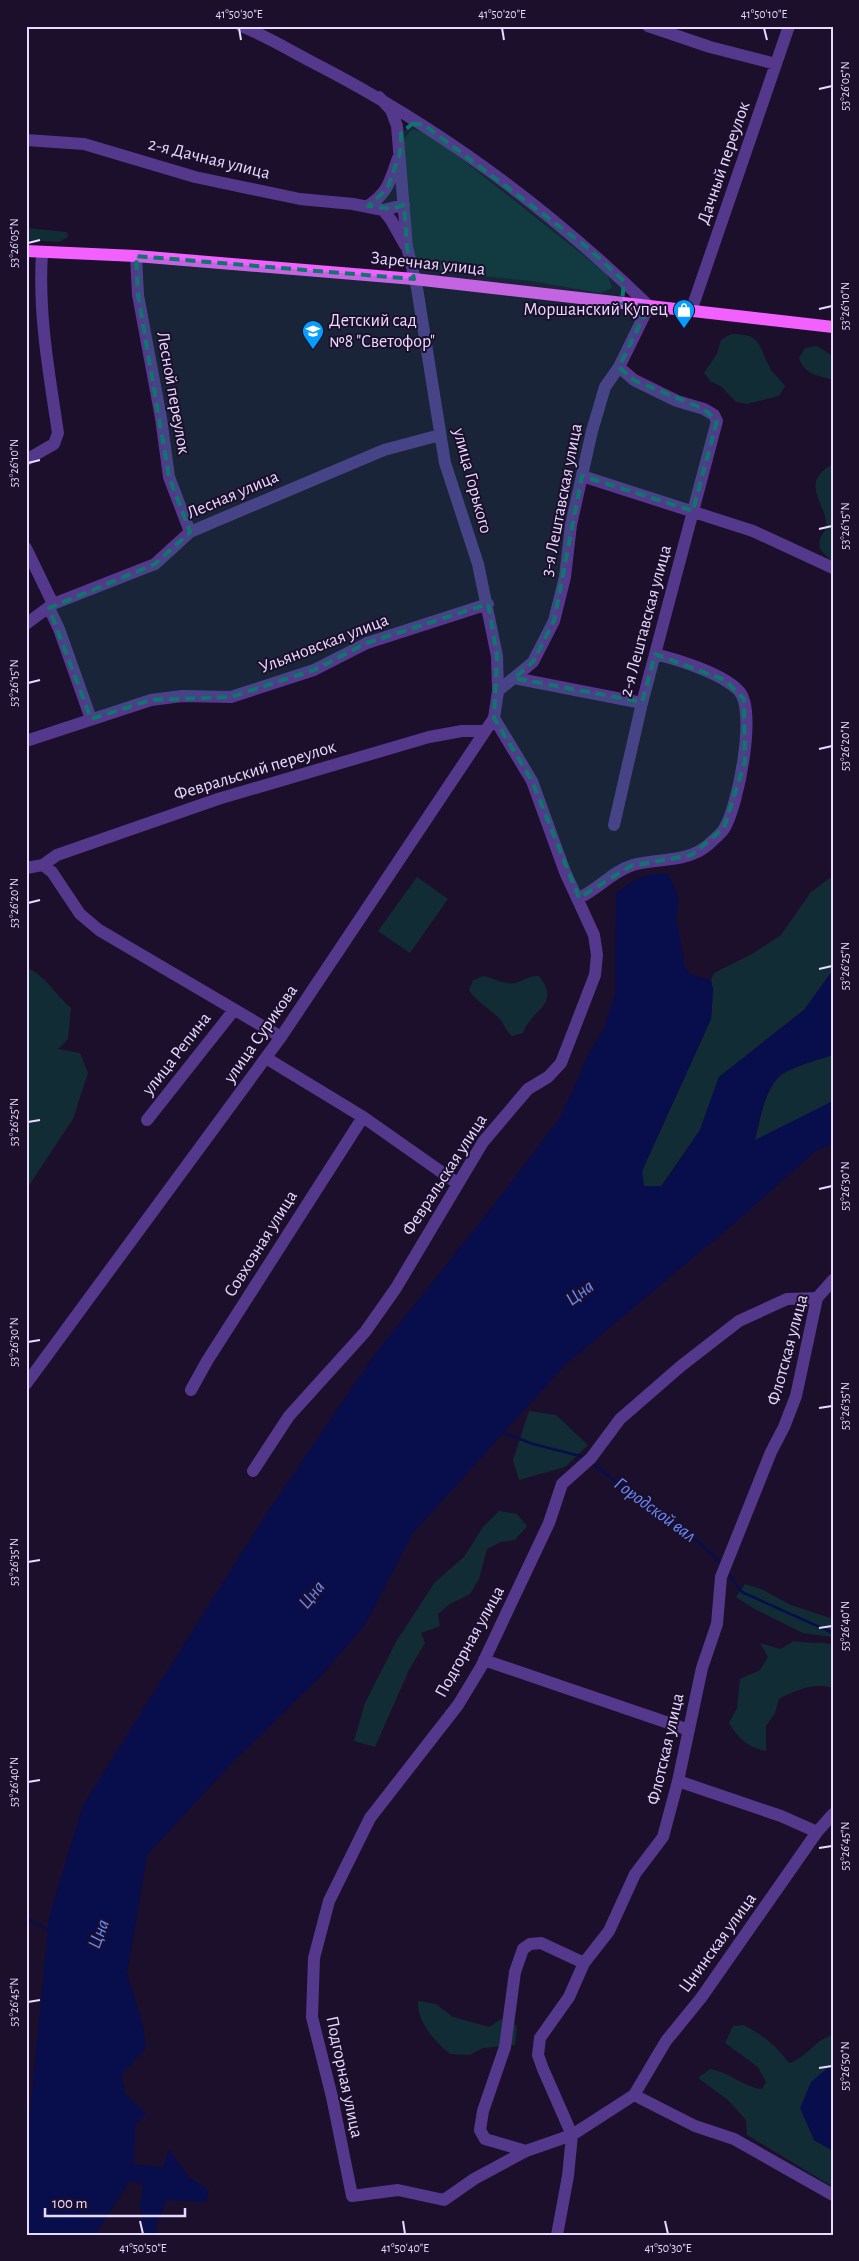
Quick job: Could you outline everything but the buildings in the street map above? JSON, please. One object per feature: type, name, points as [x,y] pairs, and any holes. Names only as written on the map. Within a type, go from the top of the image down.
[{"type":"main road","name":"Заречная улица","points":[[26,251],[136,256],[414,279],[622,303]]},
{"type":"main road","points":[[622,303],[829,326]]},
{"type":"street","points":[[648,26],[710,47],[776,64]]},
{"type":"street","name":"Дачный переулок","points":[[691,311],[788,26]]},
{"type":"street","points":[[243,27],[379,97],[424,124],[492,173],[576,238],[649,306]]},
{"type":"street","points":[[379,97],[395,117],[399,139],[406,247]]},
{"type":"street","points":[[399,139],[407,126],[416,123],[424,124]]},
{"type":"street","name":"2-я Дачная улица","points":[[26,140],[84,144],[195,177],[300,199],[368,206],[383,210]]},
{"type":"street","points":[[368,206],[388,189],[400,153]]},
{"type":"street","points":[[404,205],[383,210],[391,220],[406,247]]},
{"type":"street","name":"улица Горького","points":[[406,247],[414,279],[445,463],[478,564],[488,604],[498,656],[498,691]]},
{"type":"street","points":[[26,460],[54,444],[58,433],[47,361],[40,280],[42,252]]},
{"type":"street","name":"Лесной переулок","points":[[136,256],[138,295],[161,418],[169,476],[190,532]]},
{"type":"street","points":[[622,303],[624,281]]},
{"type":"street","name":"3-я Лештавская улица","points":[[498,691],[533,662],[554,621],[565,577],[571,525],[592,431],[605,387],[619,367],[649,306]]},
{"type":"street","name":"2-я Лештавская улица","points":[[614,825],[642,702],[717,428],[714,415],[634,380],[619,367]]},
{"type":"street","name":"Лесная улица","points":[[26,624],[51,606],[155,564],[190,532],[384,450],[440,435]]},
{"type":"street","points":[[582,476],[753,531],[833,568]]},
{"type":"street","points":[[26,548],[51,606],[91,719]]},
{"type":"street","name":"Ульяновская улица","points":[[26,741],[151,700],[182,696],[231,697],[314,670],[367,643],[488,604]]},
{"type":"street","points":[[578,898],[592,892],[611,874],[630,866],[650,861],[692,856],[708,846],[724,828],[738,791],[745,762],[745,709],[744,699],[740,690],[725,680],[655,654]]},
{"type":"street","points":[[514,678],[642,702]]},
{"type":"street","name":"улица Сурикова","points":[[26,1384],[281,1038],[340,952],[494,718],[498,691]]},
{"type":"street","name":"Февральская улица","points":[[253,1471],[289,1416],[365,1332],[396,1288],[456,1183],[483,1142],[507,1111],[528,1089],[548,1077],[560,1063],[595,975],[597,955],[594,935],[566,872],[532,781],[494,718]]},
{"type":"street","name":"Февральский переулок","points":[[43,865],[57,855],[218,799],[429,737],[462,731],[484,731]]},
{"type":"street","points":[[26,868],[43,865],[52,872],[80,914],[99,930],[281,1038]]},
{"type":"street","name":"улица Репина","points":[[147,1120],[234,1010]]},
{"type":"street","points":[[266,1058],[363,1117],[456,1183]]},
{"type":"street","name":"Совхозная улица","points":[[192,1390],[207,1361],[363,1117]]},
{"type":"street","name":"Флотская улица","points":[[572,2135],[538,2055],[540,2038],[568,1997],[584,1962],[609,1931],[635,1874],[663,1837],[678,1781],[702,1668],[717,1624],[725,1569],[771,1452],[784,1427],[796,1396],[817,1298],[833,1280]]},
{"type":"street","name":"Подгорная улица","points":[[526,2151],[474,2179],[444,2200],[398,2190],[352,2196],[332,2097],[312,2017],[314,1958],[329,1901],[370,1818],[458,1705],[484,1660],[549,1523],[562,1484],[591,1458],[620,1419],[681,1366],[739,1321],[787,1299],[817,1298]]},
{"type":"street","points":[[484,1660],[688,1730]]},
{"type":"street","points":[[678,1781],[781,1816],[817,1832]]},
{"type":"street","name":"Цнинская улица","points":[[634,2095],[666,2041],[707,1990],[817,1832],[833,1814]]},
{"type":"street","points":[[584,1962],[541,1943],[530,1944],[523,1949],[515,1972],[505,2047],[483,2112],[480,2130],[485,2139],[526,2151],[572,2135],[634,2095],[695,2126],[734,2139],[833,2195]]},
{"type":"street","points":[[557,2235],[568,2176],[572,2135]]},
{"type":"highlighted area","points":[[412,124],[423,124],[587,247],[624,281],[622,303],[649,306],[619,367],[634,380],[704,409],[717,421],[693,511],[582,476],[554,621],[533,662],[514,678],[642,702],[655,654],[725,680],[744,699],[745,762],[724,828],[692,855],[631,866],[579,898],[532,781],[494,718],[497,656],[488,604],[367,643],[314,670],[231,697],[151,700],[91,719],[49,608],[155,564],[190,532],[169,477],[138,295],[136,256],[414,279],[407,247],[404,205],[392,209],[368,206],[387,189],[400,153],[401,133]]},
{"type":"shaded area","points":[[412,129],[426,133],[439,141],[607,274],[612,288],[600,293],[531,281],[442,272],[417,266],[410,249],[402,141]]},
{"type":"shaded area","points":[[26,228],[67,232],[68,237],[59,242],[26,240]]},
{"type":"shaded area","points":[[731,334],[749,336],[758,343],[771,370],[785,386],[779,396],[747,404],[736,402],[721,386],[711,382],[704,373],[717,354],[721,340]]},
{"type":"shaded area","points":[[817,346],[833,356],[833,380],[812,374],[805,368],[799,358],[805,348]]},
{"type":"shaded area","points":[[833,464],[832,562],[822,552],[819,545],[826,526],[815,487],[817,479],[822,472]]},
{"type":"shaded area","points":[[833,876],[833,970],[804,1010],[719,1077],[700,1130],[661,1186],[644,1186],[642,1171],[711,1019],[713,990],[711,980],[714,973],[754,953],[781,935],[811,892]]},
{"type":"shaded area","points":[[417,877],[448,899],[410,953],[378,931]]},
{"type":"shaded area","points":[[26,967],[40,976],[71,1008],[68,1039],[58,1049],[80,1053],[88,1073],[73,1119],[26,1190]]},
{"type":"shaded area","points":[[484,976],[504,982],[516,983],[539,976],[545,986],[546,1001],[523,1033],[512,1036],[500,1019],[469,990],[473,980]]},
{"type":"shaded area","points":[[833,1055],[833,1101],[755,1141],[766,1098],[779,1076],[797,1067]]},
{"type":"shaded area","points":[[529,1411],[556,1415],[588,1445],[565,1467],[519,1480],[513,1460]]},
{"type":"shaded area","points":[[499,1511],[517,1514],[527,1526],[515,1540],[501,1542],[487,1549],[479,1579],[470,1594],[450,1604],[438,1614],[440,1626],[421,1633],[425,1643],[409,1670],[375,1747],[354,1741],[365,1703],[397,1640],[435,1582],[464,1557],[483,1527]]},
{"type":"shaded area","points":[[745,1584],[761,1589],[791,1605],[833,1619],[833,1637],[803,1633],[751,1607],[736,1597]]},
{"type":"shaded area","points":[[794,1641],[833,1645],[833,1688],[812,1686],[779,1699],[775,1713],[766,1726],[766,1751],[759,1749],[744,1742],[729,1723],[737,1708],[740,1679],[760,1670],[768,1657],[760,1643],[780,1649]]},
{"type":"shaded area","points":[[418,2001],[436,2004],[453,2017],[489,2027],[501,2019],[517,2026],[515,2045],[483,2048],[469,2055],[450,2054],[438,2043],[423,2024],[418,2009]]},
{"type":"shaded area","points":[[744,2025],[769,2041],[789,2063],[801,2057],[821,2040],[833,2035],[833,2064],[811,2082],[814,2140],[833,2151],[833,2187],[747,2135],[746,2120],[728,2100],[698,2078],[710,2069],[755,2088],[762,2089],[766,2082],[758,2067],[725,2043],[733,2026]]},
{"type":"water","name":"Цна","points":[[651,874],[668,874],[678,895],[677,921],[685,968],[692,975],[711,980],[713,990],[711,1019],[642,1171],[644,1186],[662,1186],[700,1130],[719,1077],[804,1010],[833,970],[833,1055],[796,1067],[778,1078],[765,1100],[755,1140],[833,1101],[833,1144],[817,1150],[737,1221],[565,1365],[413,1533],[365,1625],[321,1676],[234,1761],[147,1855],[127,1973],[143,2026],[146,2048],[121,2075],[125,2093],[146,2114],[135,2124],[134,2165],[163,2167],[169,2150],[189,2177],[209,2190],[206,2202],[167,2200],[156,2225],[158,2235],[144,2235],[140,2206],[143,2185],[130,2181],[95,2235],[26,2235],[26,2155],[49,1917],[83,1805],[264,1517],[375,1354],[493,1206],[561,1116],[589,1053],[603,1030],[615,995],[616,893],[633,881]]},
{"type":"water","points":[[833,2064],[833,2151],[814,2140],[800,2108],[811,2082]]},
{"type":"waterway","name":"Городской вал","points":[[502,1432],[533,1444],[584,1457]]},
{"type":"waterway","name":"Городской вал","points":[[591,1462],[633,1495],[680,1525],[722,1564]]},
{"type":"waterway","name":"Городской вал","points":[[728,1573],[742,1592],[833,1633]]},
{"type":"waterway","points":[[26,1918],[49,1930]]},
{"type":"place","name":"Моршанский Купец","points":[[684,329]]},
{"type":"place","name":"Детский сад №8 \"Светофор\"","points":[[313,350]]}]
